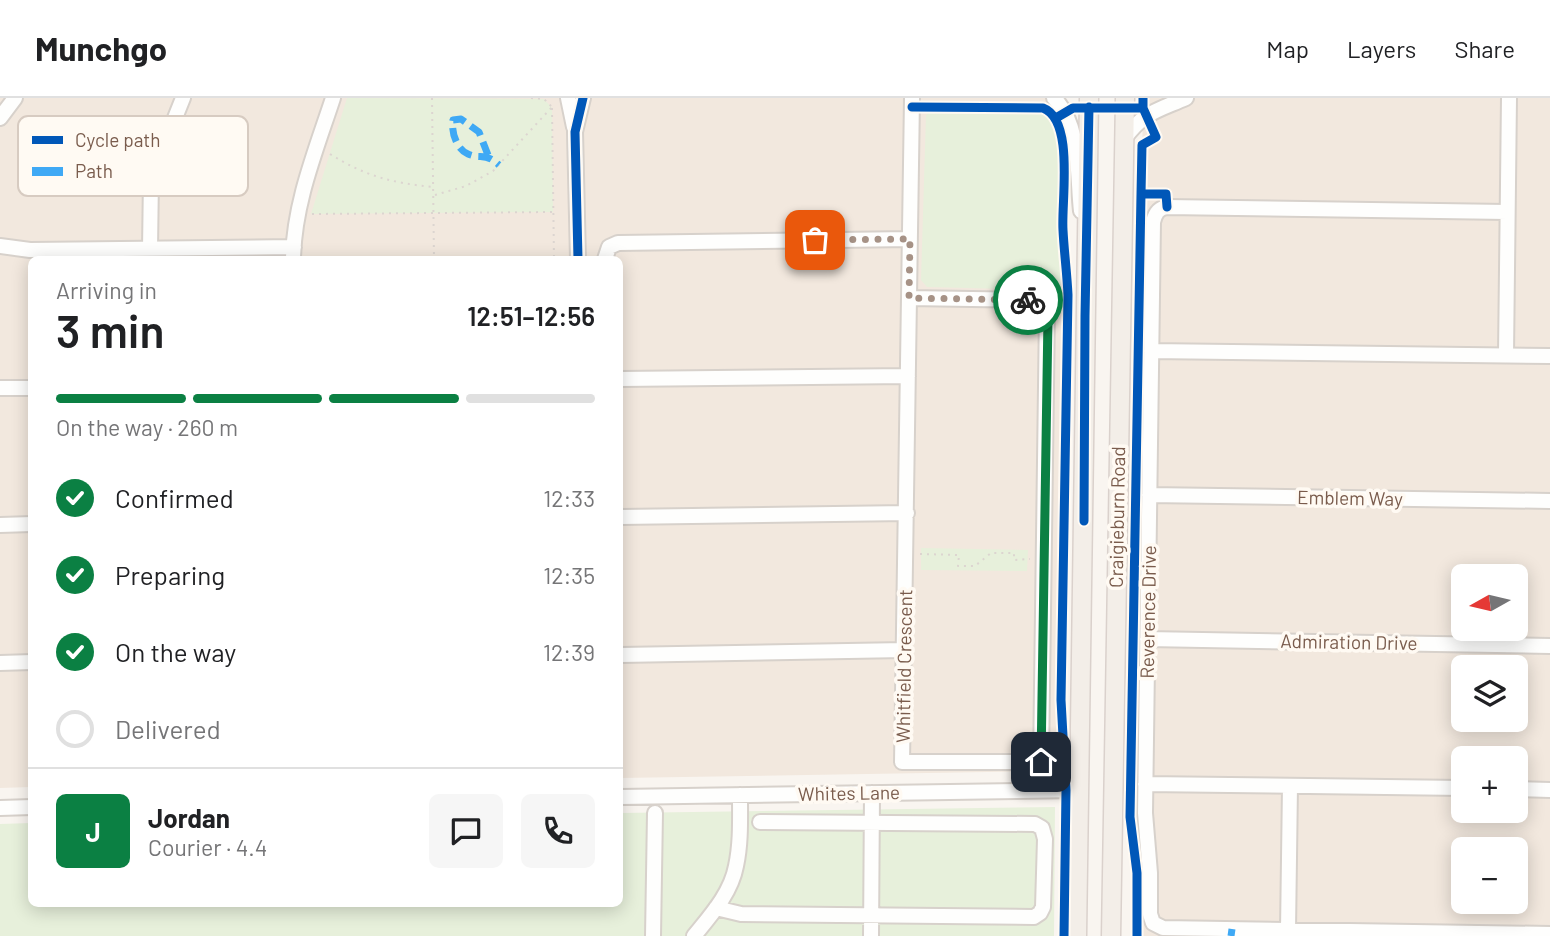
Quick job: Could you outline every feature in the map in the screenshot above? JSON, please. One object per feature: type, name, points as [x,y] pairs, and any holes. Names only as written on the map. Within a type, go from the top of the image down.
[{"type":"main road","name":"Craigieburn Road","points":[[1077,936],[1089,98]]},
{"type":"main road","name":"Craigieburn Road","points":[[1111,936],[1125,98]]},
{"type":"street","points":[[0,118],[15,98]]},
{"type":"street","points":[[176,116],[183,98]]},
{"type":"street","points":[[0,246],[30,250],[150,249],[293,253],[301,199],[333,98]]},
{"type":"street","points":[[575,132],[583,98]]},
{"type":"street","name":"Whitfield Crescent","points":[[909,298],[1032,300],[1042,303],[1047,311],[1041,762],[902,762],[912,98]]},
{"type":"street","points":[[1054,98],[1065,113],[1074,143],[1086,265]]},
{"type":"street","points":[[1124,139],[1137,121],[1146,115],[1186,98]]},
{"type":"street","points":[[1506,355],[1509,98]]},
{"type":"street","points":[[569,103],[575,132],[578,256]]},
{"type":"street","points":[[150,196],[150,249]]},
{"type":"street","name":"Reverence Drive","points":[[1231,933],[1163,928],[1153,923],[1150,914],[1145,784],[1155,215],[1161,208],[1507,212]]},
{"type":"street","points":[[606,256],[614,244],[626,243],[910,239]]},
{"type":"street","points":[[1152,351],[1550,356]]},
{"type":"street","points":[[623,379],[908,376]]},
{"type":"street","points":[[0,388],[28,388]]},
{"type":"street","name":"Emblem Way","points":[[1149,495],[1550,501]]},
{"type":"street","points":[[623,517],[907,513]]},
{"type":"street","points":[[0,525],[28,524]]},
{"type":"street","name":"Admiration Drive","points":[[1147,639],[1550,646]]},
{"type":"street","points":[[623,654],[905,650]]},
{"type":"street","points":[[0,663],[28,662]]},
{"type":"street","points":[[1145,784],[1451,788]]},
{"type":"street","points":[[1288,930],[1290,786]]},
{"type":"street","points":[[1528,789],[1550,790]]},
{"type":"street","name":"Whites Lane","points":[[623,797],[1079,790]]},
{"type":"street","points":[[871,936],[872,793]]},
{"type":"street","points":[[694,936],[716,908],[736,869],[740,841],[740,795]]},
{"type":"street","points":[[0,808],[28,807]]},
{"type":"street","points":[[653,936],[655,813]]},
{"type":"street","points":[[716,908],[741,914],[1034,917],[1040,914],[1043,907],[1045,839],[1042,828],[1035,824],[760,822]]},
{"type":"street","points":[[1231,933],[1288,930],[1550,934]]},
{"type":"path","points":[[432,98],[434,256]]},
{"type":"path","points":[[531,98],[542,98],[552,107],[554,256]]},
{"type":"path","points":[[433,195],[466,186],[493,171],[552,107],[569,103]]},
{"type":"path","points":[[329,153],[367,174],[385,180],[433,187]]},
{"type":"path","points":[[309,222],[310,214],[553,212]]},
{"type":"path","points":[[919,554],[958,555],[958,566],[975,566],[991,552],[1014,553],[1014,560],[1030,561],[1030,554]]},
{"type":"shaded area","points":[[0,98],[1066,98],[1056,771],[623,778],[623,256],[28,256],[28,787],[0,788]]},
{"type":"shaded area","points":[[1143,98],[1550,98],[1550,936],[1131,936]]},
{"type":"green space","points":[[347,98],[544,99],[552,108],[553,212],[311,214]]},
{"type":"green space","points":[[932,109],[1037,112],[1050,116],[1060,150],[1059,230],[1064,286],[1053,298],[1046,290],[927,287],[921,280],[926,115]]},
{"type":"green space","points":[[921,548],[1028,550],[1027,571],[921,570]]},
{"type":"green space","points":[[1055,807],[1054,936],[0,936],[0,824],[28,823],[28,907],[623,907],[623,813]]},
{"type":"marked path","points":[[488,155],[479,132],[461,119],[453,120],[457,144],[464,152],[489,158],[499,165]]},
{"type":"marked path","points":[[1231,936],[1232,929]]},
{"type":"cycle path","points":[[578,256],[575,132],[583,98]]},
{"type":"cycle path","points":[[1143,98],[1143,108],[1156,137],[1142,145],[1141,194],[1166,194],[1167,207]]},
{"type":"cycle path","points":[[912,107],[1043,108],[1053,116],[1063,144],[1063,230],[1068,295],[1061,700],[1066,790],[1064,936]]},
{"type":"cycle path","points":[[1084,521],[1089,107]]},
{"type":"cycle path","points":[[1056,118],[1073,108],[1143,108]]},
{"type":"cycle path","points":[[1137,936],[1137,873],[1130,817],[1141,194]]},
{"type":"way so far","points":[[815,240],[910,239],[909,298],[1028,300]]},
{"type":"route","points":[[1028,300],[1042,303],[1048,317],[1041,762]]}]
